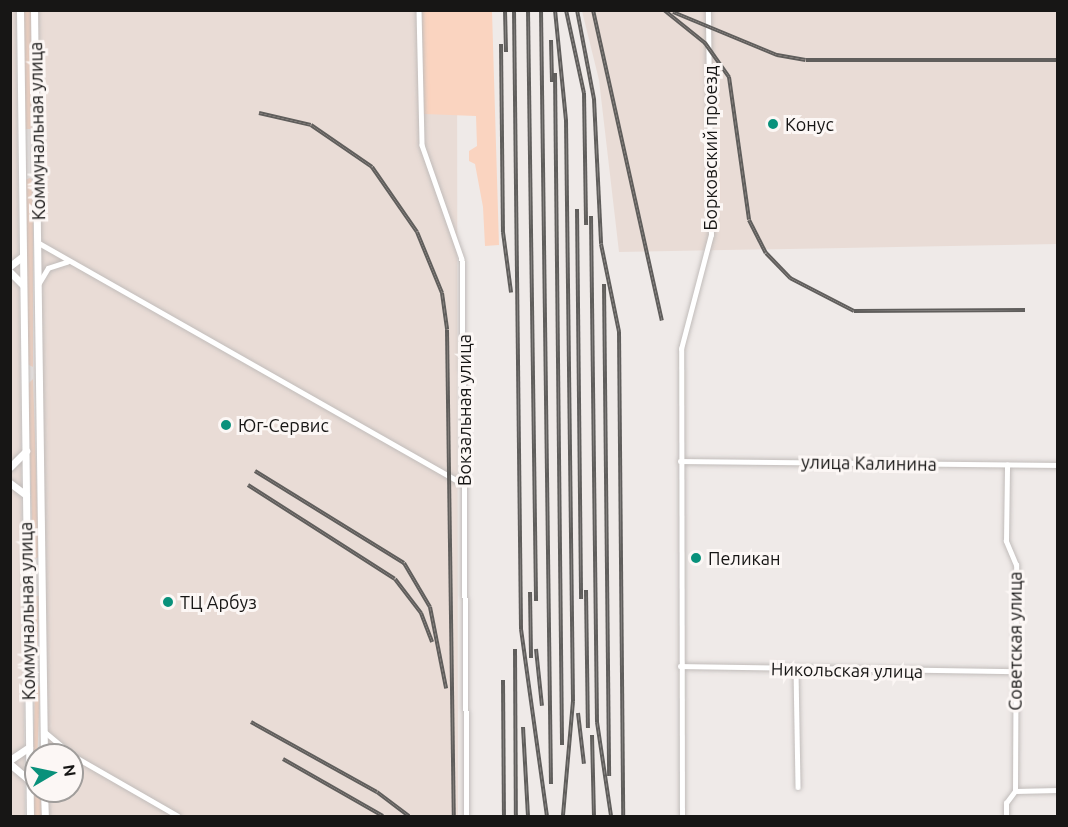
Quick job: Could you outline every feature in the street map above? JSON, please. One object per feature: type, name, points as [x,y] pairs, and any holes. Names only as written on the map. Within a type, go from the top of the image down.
[{"type":"main road","name":"Коммунальная улица","points":[[20,10],[29,743]]},
{"type":"main road","name":"Коммунальная улица","points":[[34,10],[39,243],[44,743]]},
{"type":"main road","points":[[21,161],[30,168],[36,162]]},
{"type":"main road","points":[[22,180],[27,176],[37,180]]},
{"type":"main road","points":[[10,266],[23,256]]},
{"type":"main road","points":[[10,272],[24,286]]},
{"type":"main road","points":[[25,373],[39,373]]},
{"type":"main road","points":[[10,467],[26,451]]},
{"type":"main road","points":[[10,483],[26,495]]},
{"type":"main road","points":[[27,563],[41,563]]},
{"type":"main road","points":[[28,667],[36,673],[42,665]]},
{"type":"main road","points":[[28,683],[35,676],[43,681]]},
{"type":"main road","points":[[24,751],[10,762],[24,775]]},
{"type":"street","name":"Вокзальная улица","points":[[419,10],[422,145],[462,259],[467,816]]},
{"type":"street","name":"Борковский проезд","points":[[680,461],[681,349],[711,235],[708,10]]},
{"type":"street","points":[[39,243],[464,484]]},
{"type":"street","points":[[39,283],[53,264],[70,262]]},
{"type":"street","points":[[680,461],[682,816]]},
{"type":"street","name":"улица Калинина","points":[[680,461],[1058,465]]},
{"type":"street","name":"Советская улица","points":[[1006,816],[1006,803],[1015,791],[1016,565],[1006,541],[1008,465]]},
{"type":"street","name":"Никольская улица","points":[[680,666],[796,670],[1015,671]]},
{"type":"street","points":[[796,670],[798,787]]},
{"type":"street","points":[[43,727],[54,743]]},
{"type":"street","points":[[84,763],[178,816]]},
{"type":"street","points":[[1015,791],[1058,790]]},
{"type":"shaded area","points":[[10,11],[16,11],[25,816],[10,816]]},
{"type":"shaded area","points":[[23,11],[32,11],[33,129],[24,129]]},
{"type":"shaded area","points":[[39,11],[457,11],[458,816],[45,816],[45,803],[84,803],[84,743],[45,743]]},
{"type":"shaded area","points":[[422,11],[492,11],[499,245],[485,246],[483,207],[475,164],[469,161],[469,151],[477,146],[476,116],[424,114]]},
{"type":"shaded area","points":[[582,11],[1057,11],[1057,244],[619,252],[599,80]]},
{"type":"shaded area","points":[[30,178],[33,181],[33,367],[27,364],[25,180]]},
{"type":"shaded area","points":[[33,379],[39,557],[33,559],[28,384]]},
{"type":"shaded area","points":[[30,596],[39,596],[37,670],[31,668]]},
{"type":"shaded area","points":[[35,683],[40,687],[38,743],[34,743]]},
{"type":"shaded area","points":[[32,803],[41,803],[42,816],[32,816]]},
{"type":"railway","points":[[505,10],[506,52]]},
{"type":"railway","points":[[514,10],[521,629],[547,816]]},
{"type":"railway","points":[[528,10],[536,601]]},
{"type":"railway","points":[[541,10],[551,784]]},
{"type":"railway","points":[[555,10],[566,120],[573,701],[563,816]]},
{"type":"railway","points":[[566,10],[584,93],[586,225]]},
{"type":"railway","points":[[577,10],[594,99],[601,244],[619,332],[623,816]]},
{"type":"railway","points":[[593,10],[662,320]]},
{"type":"railway","points":[[664,10],[705,43],[729,77],[749,220],[766,253],[790,278],[854,311],[1025,310]]},
{"type":"railway","points":[[673,12],[777,55],[806,60],[1058,60]]},
{"type":"railway","points":[[551,40],[552,82]]},
{"type":"railway","points":[[501,44],[503,232],[511,292]]},
{"type":"railway","points":[[555,73],[562,745]]},
{"type":"railway","points":[[259,113],[311,125],[372,167],[417,232],[442,293],[447,330],[454,816]]},
{"type":"railway","points":[[577,209],[581,599]]},
{"type":"railway","points":[[591,216],[597,722],[611,816]]},
{"type":"railway","points":[[604,284],[609,776]]},
{"type":"railway","points":[[255,471],[404,563],[430,607],[446,688]]},
{"type":"railway","points":[[248,485],[395,579],[421,613],[432,642]]},
{"type":"railway","points":[[586,590],[588,728]]},
{"type":"railway","points":[[530,592],[531,658]]},
{"type":"railway","points":[[515,649],[516,816]]},
{"type":"railway","points":[[536,649],[542,706]]},
{"type":"railway","points":[[503,680],[504,816]]},
{"type":"railway","points":[[578,713],[584,764]]},
{"type":"railway","points":[[251,722],[377,792],[409,816]]},
{"type":"railway","points":[[523,727],[528,816]]},
{"type":"railway","points":[[592,735],[594,816]]},
{"type":"railway","points":[[283,759],[383,816]]},
{"type":"place","name":"Конус","points":[[773,124]]},
{"type":"place","name":"Юг-Сервис","points":[[226,425]]},
{"type":"place","name":"Пеликан","points":[[696,558]]},
{"type":"place","name":"ТЦ Арбуз","points":[[168,602]]}]
